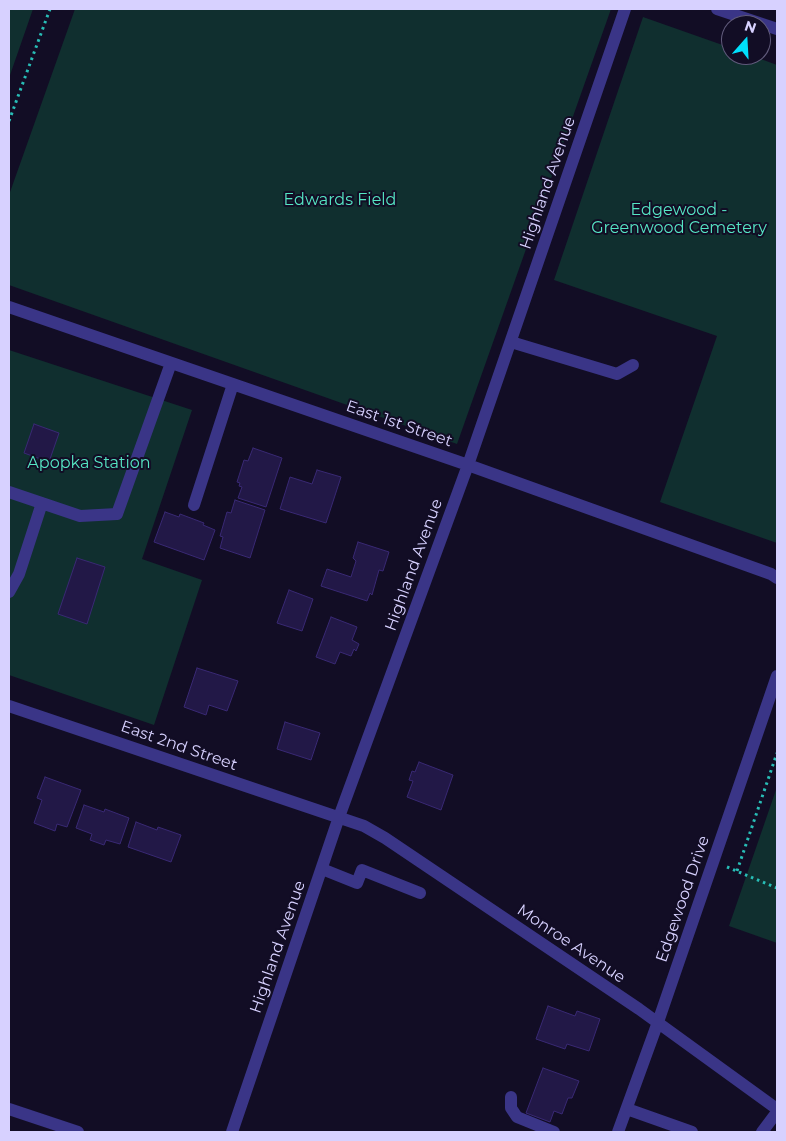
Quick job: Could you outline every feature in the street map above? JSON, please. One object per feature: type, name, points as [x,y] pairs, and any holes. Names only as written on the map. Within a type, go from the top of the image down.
[{"type":"street","name":"Highland Avenue","points":[[232,1132],[339,817],[468,465],[625,9]]},
{"type":"street","points":[[717,9],[777,29]]},
{"type":"street","name":"East 1st Street","points":[[9,307],[468,465],[771,574],[777,578]]},
{"type":"street","points":[[511,342],[617,374],[633,365]]},
{"type":"street","points":[[9,492],[80,516],[117,514],[171,363]]},
{"type":"street","points":[[194,505],[233,384]]},
{"type":"street","points":[[9,592],[19,574],[42,503]]},
{"type":"street","name":"Edgewood Drive","points":[[618,1132],[714,862],[777,676]]},
{"type":"street","name":"East 2nd Street","points":[[9,706],[339,817]]},
{"type":"street","name":"Monroe Avenue","points":[[339,817],[364,826],[385,838],[658,1022],[777,1110]]},
{"type":"street","points":[[322,869],[357,883],[362,870],[420,894]]},
{"type":"street","points":[[511,1097],[512,1108],[517,1117],[554,1132]]},
{"type":"street","points":[[9,1108],[78,1132]]},
{"type":"street","points":[[627,1109],[685,1131]]},
{"type":"street","points":[[762,1132],[777,1110]]},
{"type":"path","points":[[9,121],[50,9]]},
{"type":"path","points":[[737,871],[777,753]]},
{"type":"path","points":[[714,862],[777,888]]},
{"type":"green space","points":[[9,9],[33,9],[9,78]]},
{"type":"green space","name":"Edwards Field","points":[[75,9],[611,9],[457,444],[9,285],[9,195]]},
{"type":"green space","name":"Edgewood - Greenwood Cemetery","points":[[643,17],[721,44],[721,65],[771,65],[771,63],[777,65],[777,543],[660,502],[717,336],[554,280]]},
{"type":"green space","name":"Apopka Station","points":[[9,350],[192,410],[142,559],[202,580],[154,725],[9,675]]},
{"type":"green space","points":[[777,787],[777,943],[729,926]]},
{"type":"building","points":[[34,424],[59,433],[49,462],[24,453]]},
{"type":"building","points":[[253,448],[282,458],[266,507],[238,498],[242,487],[237,482],[244,460],[248,461]]},
{"type":"building","points":[[317,470],[341,477],[326,523],[280,509],[290,477],[312,484]]},
{"type":"building","points":[[235,500],[265,510],[250,558],[220,548],[223,537],[220,536],[227,512],[231,513]]},
{"type":"building","points":[[165,512],[179,517],[180,514],[204,523],[203,525],[215,530],[204,560],[154,542]]},
{"type":"building","points":[[358,542],[389,552],[383,571],[379,570],[372,595],[370,593],[367,601],[321,586],[327,569],[351,577],[356,561],[353,558]]},
{"type":"building","points":[[77,558],[105,567],[87,624],[58,614]]},
{"type":"building","points":[[289,590],[313,599],[302,631],[277,623]]},
{"type":"building","points":[[331,617],[357,627],[352,640],[359,644],[351,656],[340,652],[335,664],[316,657]]},
{"type":"building","points":[[197,668],[238,681],[227,711],[209,705],[206,715],[184,707]]},
{"type":"building","points":[[285,722],[320,733],[311,760],[277,749]]},
{"type":"building","points":[[419,762],[453,775],[441,810],[407,797],[413,781],[409,780],[412,771],[415,772]]},
{"type":"building","points":[[45,777],[81,790],[67,827],[57,824],[55,831],[34,823],[42,800],[37,798]]},
{"type":"building","points":[[84,805],[104,812],[105,809],[129,818],[120,844],[106,840],[104,845],[90,840],[92,834],[76,828]]},
{"type":"building","points":[[136,822],[157,830],[158,827],[181,835],[171,862],[128,847]]},
{"type":"building","points":[[548,1006],[575,1016],[577,1011],[600,1019],[589,1051],[567,1044],[565,1049],[536,1039]]},
{"type":"building","points":[[543,1068],[579,1081],[572,1098],[568,1098],[562,1114],[554,1111],[550,1122],[526,1113]]}]
